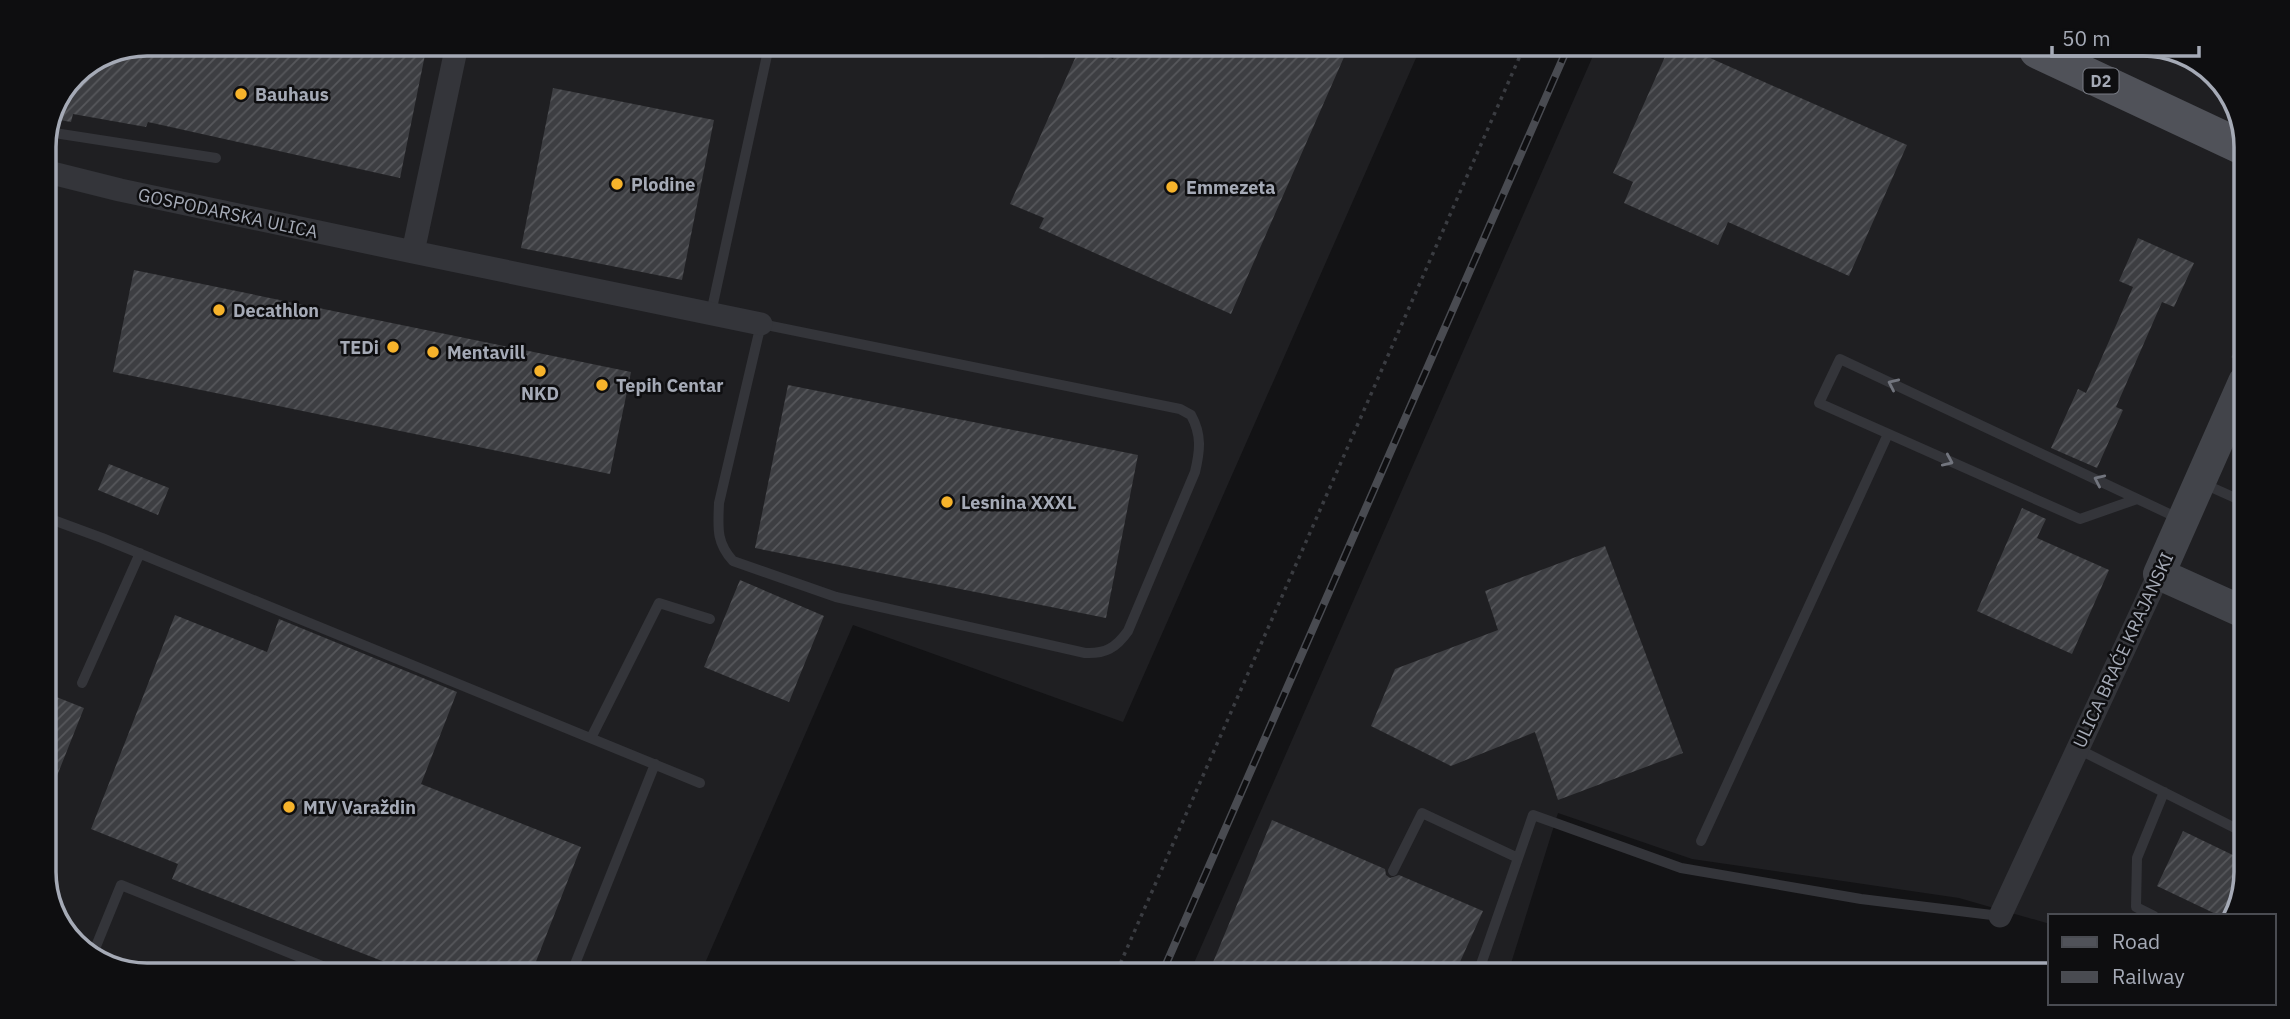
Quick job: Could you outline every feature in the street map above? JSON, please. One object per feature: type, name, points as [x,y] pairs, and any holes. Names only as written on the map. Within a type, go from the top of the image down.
[{"type":"main road","name":"D2","points":[[2048,56],[2234,143]]},
{"type":"main road","name":"ULICA BRAĆE KRAJANSKI","points":[[2159,574],[2234,404]]},
{"type":"main road","points":[[2159,574],[2234,608]]},
{"type":"street","points":[[413,252],[455,56]]},
{"type":"street","name":"GOSPODARSKA ULICA","points":[[56,174],[120,190],[761,324]]},
{"type":"street","name":"ULICA BRAĆE KRAJANSKI","points":[[2000,916],[2159,574]]},
{"type":"lane","points":[[711,313],[767,56]]},
{"type":"lane","points":[[57,133],[216,158]]},
{"type":"lane","points":[[761,324],[1180,409],[1191,415],[1200,438],[1195,472],[1128,631],[1121,641],[1100,654],[1085,653],[836,597],[733,561],[722,549],[718,529],[719,503],[761,324]]},
{"type":"lane","points":[[2137,499],[2080,519],[1819,403],[1840,359],[2183,520]]},
{"type":"lane","points":[[1701,841],[1888,434]]},
{"type":"lane","points":[[2199,482],[2234,497]]},
{"type":"lane","points":[[56,522],[140,553],[700,783]]},
{"type":"lane","points":[[82,684],[140,553]]},
{"type":"lane","points":[[591,738],[659,603],[710,619]]},
{"type":"lane","points":[[2078,749],[2234,827]]},
{"type":"lane","points":[[575,963],[654,764]]},
{"type":"lane","points":[[2150,914],[2136,907],[2137,858],[2164,792]]},
{"type":"lane","points":[[1393,871],[1422,813],[1518,858]]},
{"type":"lane","points":[[1481,963],[1533,815],[1681,868],[1861,899],[2000,916]]},
{"type":"lane","points":[[96,947],[121,885],[315,963]]},
{"type":"path","points":[[1121,963],[1520,56]]},
{"type":"shaded area","points":[[147,56],[1417,56],[1123,722],[853,625],[705,963],[147,963],[129,961],[101,951],[75,928],[68,918],[56,878],[56,141],[59,123],[71,96],[96,71],[129,58]]},
{"type":"shaded area","points":[[1593,56],[2143,56],[2161,58],[2189,68],[2215,91],[2227,112],[2234,141],[2234,872],[2232,890],[2224,914],[2048,914],[2048,923],[1959,898],[1692,859],[1558,813],[1511,963],[1194,963]]},
{"type":"building","name":"Bauhaus","points":[[425,56],[400,178],[148,122],[146,127],[73,114],[71,122],[60,120],[71,96],[96,71],[129,58]]},
{"type":"building","points":[[1076,56],[1106,56],[1113,59],[1114,56],[1344,56],[1231,314],[1039,228],[1044,218],[1010,204]]},
{"type":"building","points":[[1665,56],[1706,56],[1907,145],[1849,276],[1728,222],[1718,245],[1624,203],[1633,182],[1613,173]]},
{"type":"building","name":"Plodine","points":[[553,88],[714,120],[682,280],[521,248]]},
{"type":"building","points":[[2138,238],[2194,263],[2174,307],[2162,302],[2116,407],[2123,410],[2097,468],[2051,448],[2078,389],[2086,393],[2133,287],[2119,281]]},
{"type":"building","points":[[134,270],[631,372],[610,474],[113,372]]},
{"type":"building","name":"Lesnina XXXL","points":[[788,385],[1138,455],[1106,618],[755,548]]},
{"type":"building","points":[[109,464],[169,488],[158,515],[98,490]]},
{"type":"building","points":[[2022,508],[2046,519],[2037,538],[2109,570],[2072,654],[1977,611]]},
{"type":"building","points":[[1605,546],[1683,753],[1558,800],[1535,732],[1451,766],[1371,726],[1395,669],[1498,630],[1485,591]]},
{"type":"building","points":[[740,580],[824,616],[789,702],[704,667]]},
{"type":"building","name":"MIV Varaždin","points":[[175,615],[267,652],[279,619],[457,692],[421,784],[581,847],[535,963],[387,963],[172,879],[178,864],[91,829]]},
{"type":"building","points":[[56,697],[84,708],[56,778]]},
{"type":"building","points":[[1272,820],[1385,869],[1390,878],[1399,875],[1483,911],[1460,963],[1213,963]]},
{"type":"building","points":[[2183,831],[2234,856],[2232,890],[2224,914],[2216,914],[2157,886]]},
{"type":"railway","points":[[1167,963],[1564,56]]},
{"type":"place","name":"Bauhaus","points":[[241,94]]},
{"type":"place","name":"Plodine","points":[[617,184]]},
{"type":"place","name":"Emmezeta","points":[[1172,187]]},
{"type":"place","name":"Decathlon","points":[[219,310]]},
{"type":"place","name":"TEDi","points":[[393,347]]},
{"type":"place","name":"Mentavill","points":[[433,352]]},
{"type":"place","name":"NKD","points":[[540,371]]},
{"type":"place","name":"Tepih Centar","points":[[602,385]]},
{"type":"place","name":"Lesnina XXXL","points":[[947,502]]},
{"type":"place","name":"MIV Varaždin","points":[[289,807]]}]
